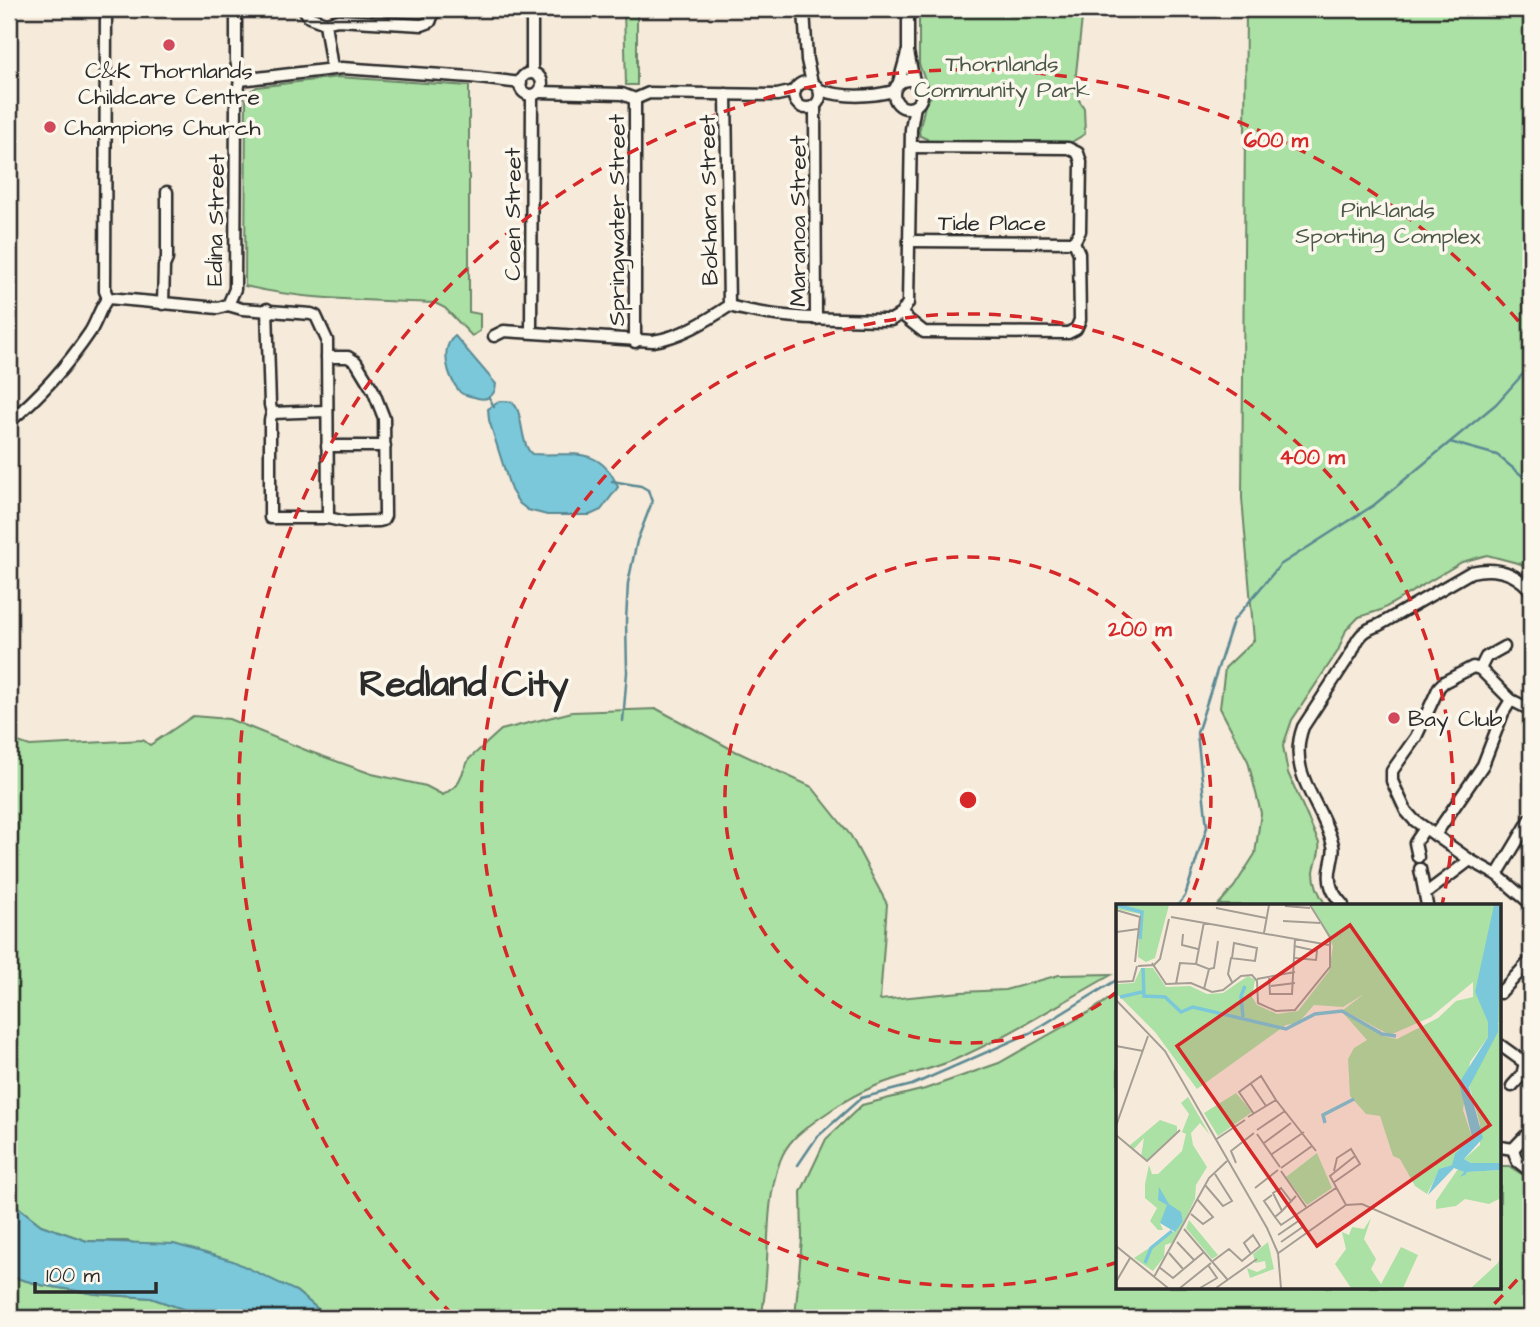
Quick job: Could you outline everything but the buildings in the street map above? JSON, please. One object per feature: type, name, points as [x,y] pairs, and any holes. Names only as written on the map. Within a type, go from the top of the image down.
[{"type":"street","points":[[106,9],[105,291],[108,298]]},
{"type":"street","name":"Edina Street","points":[[228,304],[233,299],[235,289],[236,102],[240,79],[236,60],[236,9]]},
{"type":"street","points":[[304,9],[309,18],[325,23],[338,20],[422,25],[430,22],[435,9]]},
{"type":"street","points":[[532,9],[537,76],[542,86],[535,93]]},
{"type":"street","points":[[804,9],[808,96]]},
{"type":"street","points":[[908,9],[908,52],[914,81]]},
{"type":"street","points":[[325,23],[332,68]]},
{"type":"street","points":[[908,52],[898,96],[911,129]]},
{"type":"street","points":[[240,79],[332,68],[521,83]]},
{"type":"street","points":[[563,92],[537,76],[526,75],[521,83],[522,90],[535,93],[622,94],[635,99],[649,93],[876,95],[898,96],[915,106]]},
{"type":"street","points":[[494,336],[504,331],[635,342],[668,339],[729,306],[816,319],[891,320],[901,314],[908,303],[911,129],[915,106],[922,95],[920,87],[914,81],[906,79],[898,96]]},
{"type":"street","name":"Coen Street","points":[[531,332],[535,93]]},
{"type":"street","name":"Bokhara Street","points":[[726,94],[729,306]]},
{"type":"street","name":"Maranoa Street","points":[[808,96],[817,123],[816,319]]},
{"type":"street","name":"Springwater Street","points":[[635,99],[635,342]]},
{"type":"street","points":[[901,314],[924,332],[1068,333],[1076,329],[1080,320],[1079,253],[1074,242],[1080,231],[1080,156],[1074,150],[911,147]]},
{"type":"street","points":[[163,304],[164,266],[167,259],[167,192]]},
{"type":"street","name":"Tide Place","points":[[909,241],[1074,242]]},
{"type":"street","points":[[108,298],[218,308],[228,304],[235,309],[267,309],[316,316],[327,340],[328,518]]},
{"type":"street","points":[[9,422],[54,381],[90,331],[108,298]]},
{"type":"street","points":[[267,309],[272,413],[270,518],[328,518],[346,522],[383,520],[384,418],[373,390],[356,362],[348,357],[327,357]]},
{"type":"street","points":[[272,413],[327,411]]},
{"type":"street","points":[[327,446],[385,446]]},
{"type":"street","points":[[1342,904],[1334,895],[1329,883],[1334,845],[1300,770],[1297,753],[1303,727],[1363,633],[1471,572],[1501,570],[1515,576],[1531,591]]},
{"type":"street","points":[[1480,669],[1486,657],[1504,647]]},
{"type":"street","points":[[1531,710],[1511,700],[1480,669],[1473,667],[1439,687],[1416,737],[1392,771],[1392,781],[1406,811],[1424,828],[1497,875],[1531,904]]},
{"type":"street","points":[[1435,835],[1483,765],[1503,713],[1511,700]]},
{"type":"street","points":[[1497,875],[1531,818]]},
{"type":"street","points":[[1418,857],[1415,843],[1424,828]]},
{"type":"street","points":[[1425,894],[1470,860]]},
{"type":"street","points":[[1420,869],[1427,904]]},
{"type":"street","points":[[1502,991],[1531,960]]},
{"type":"street","points":[[1502,1046],[1528,1062],[1522,1075],[1512,1086]]},
{"type":"street","points":[[1513,1149],[1531,1130]]},
{"type":"street","points":[[1502,1147],[1513,1149]]},
{"type":"street","points":[[1513,1149],[1517,1161],[1531,1172]]},
{"type":"green space","points":[[624,9],[637,9],[637,85],[626,85]]},
{"type":"green space","name":"Thornlands Community Park","points":[[919,9],[1083,9],[1074,92],[1084,108],[1085,134],[1070,143],[927,143],[927,139],[920,136],[919,132],[925,105],[931,96],[919,64]]},
{"type":"green space","name":"Pinklands Sporting Complex","points":[[1246,9],[1531,9],[1531,574],[1521,564],[1487,555],[1462,562],[1381,610],[1359,617],[1346,630],[1338,651],[1292,720],[1283,746],[1288,773],[1319,843],[1314,877],[1317,890],[1325,904],[1219,904],[1234,887],[1255,854],[1261,813],[1248,761],[1220,708],[1225,668],[1254,640],[1242,498]]},
{"type":"green space","points":[[338,77],[469,86],[469,312],[480,314],[480,331],[472,336],[445,308],[435,303],[316,297],[245,286],[246,99],[249,92],[257,87]]},
{"type":"green space","points":[[657,709],[733,750],[812,787],[851,836],[887,904],[880,1000],[1005,990],[1059,975],[1113,974],[974,1051],[945,1064],[887,1081],[861,1092],[829,1111],[794,1138],[783,1154],[774,1180],[761,1318],[329,1318],[296,1291],[127,1241],[87,1241],[41,1225],[9,1200],[9,739],[30,746],[143,740],[150,745],[193,716],[229,719],[372,774],[426,786],[443,795],[457,785],[469,759],[501,730],[572,712]]},
{"type":"green space","points":[[1116,994],[1116,1288],[1502,1288],[1502,1166],[1509,1166],[1531,1180],[1531,1318],[795,1318],[802,1239],[801,1192],[826,1139],[862,1105],[925,1089],[999,1063]]},
{"type":"green space","points":[[9,1276],[41,1285],[96,1294],[151,1298],[209,1318],[9,1318]]},
{"type":"water","points":[[455,336],[496,384],[489,397],[482,399],[464,395],[455,385],[446,355],[450,341]]},
{"type":"water","points":[[500,401],[515,405],[525,442],[532,454],[582,455],[602,464],[618,487],[601,510],[590,515],[547,515],[528,510],[519,503],[511,490],[489,420],[488,409]]},
{"type":"water","points":[[9,1200],[41,1225],[87,1241],[174,1244],[233,1261],[296,1291],[329,1318],[209,1318],[151,1298],[96,1294],[41,1285],[9,1276]]},
{"type":"waterway","points":[[1179,904],[1185,896],[1207,827],[1197,733],[1233,621],[1280,565],[1374,505],[1496,404],[1531,365]]},
{"type":"waterway","points":[[489,397],[494,407]]},
{"type":"waterway","points":[[1450,442],[1497,455],[1531,483]]},
{"type":"waterway","points":[[612,481],[641,486],[648,490],[652,502],[637,541],[628,583],[627,672],[623,721]]},
{"type":"waterway","points":[[798,1165],[817,1137],[861,1098],[912,1085],[1030,1033],[1116,980]]},
{"type":"place","name":"C&K Thornlands Childcare Centre","points":[[169,45]]},
{"type":"place","name":"Champions Church","points":[[50,127]]},
{"type":"place","name":"Bay Club","points":[[1394,718]]},
{"type":"district","name":"Redland City","points":[[464,683]]}]
